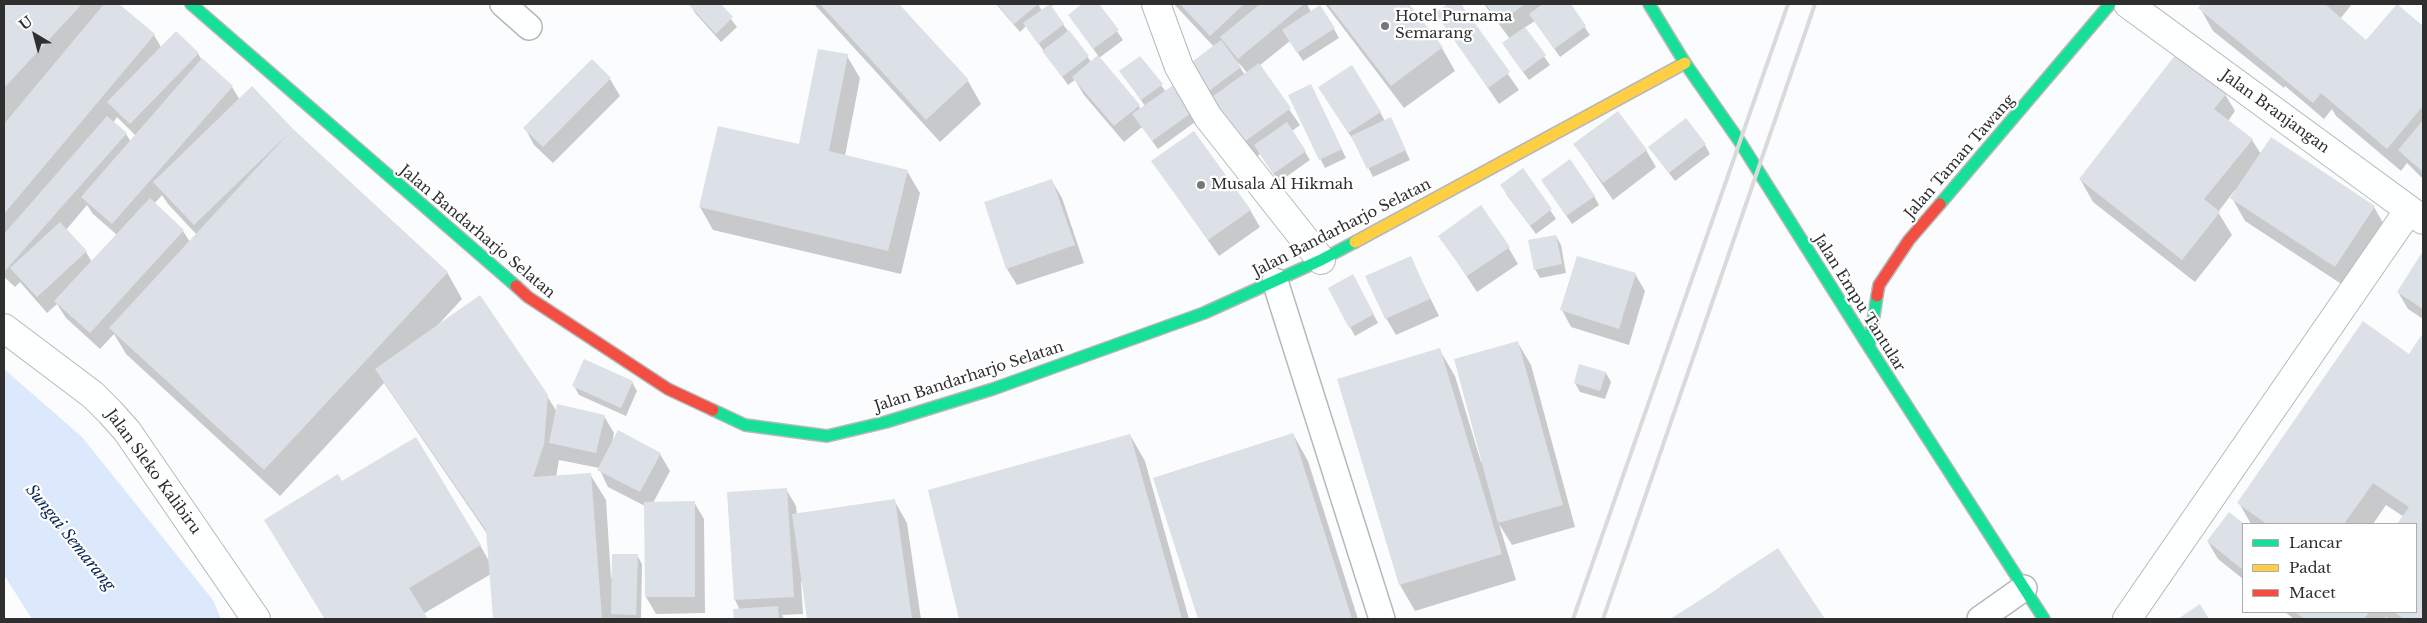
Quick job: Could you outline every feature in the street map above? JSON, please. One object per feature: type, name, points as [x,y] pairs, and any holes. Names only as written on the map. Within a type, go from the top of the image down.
[{"type":"street","name":"Jalan Bandarharjo Selatan","points":[[191,4],[528,298],[668,389],[745,425],[826,436],[886,422],[993,388],[1204,313],[1321,260],[1685,63]]},
{"type":"street","points":[[1156,4],[1179,67],[1208,118],[1321,260]]},
{"type":"street","name":"Jalan Empu Tantular","points":[[1649,4],[1685,63],[1740,142],[2044,619]]},
{"type":"street","name":"Jalan Taman Tawang","points":[[1869,347],[1879,285],[1909,240],[2110,4]]},
{"type":"street","name":"Jalan Branjangan","points":[[2128,4],[2416,215]]},
{"type":"street","points":[[2127,619],[2416,215]]},
{"type":"street","name":"Jalan Sleko Kalibiru","points":[[4,328],[93,395],[127,431],[256,619]]},
{"type":"lane","points":[[503,4],[529,27]]},
{"type":"lane","points":[[1275,281],[1382,619]]},
{"type":"lane","points":[[1980,619],[2024,588]]},
{"type":"water","name":"Sungai Semarang","points":[[4,369],[82,437],[213,600],[221,619],[32,619],[4,575]]},
{"type":"building","points":[[4,4],[82,4],[4,88]]},
{"type":"building","points":[[104,4],[119,4],[155,34],[4,214],[4,124]]},
{"type":"building","points":[[688,4],[721,4],[733,17],[716,34]]},
{"type":"building","points":[[820,4],[899,4],[969,80],[926,120]]},
{"type":"building","points":[[997,4],[1038,4],[1014,24]]},
{"type":"building","points":[[1050,4],[1064,24],[1038,44],[1023,23]]},
{"type":"building","points":[[1082,4],[1099,4],[1119,30],[1093,49],[1068,15]]},
{"type":"building","points":[[1180,4],[1244,4],[1210,36]]},
{"type":"building","points":[[1260,4],[1304,4],[1238,59],[1220,37]]},
{"type":"building","name":"Hotel Purnama Semarang","points":[[1328,4],[1409,4],[1443,47],[1391,86]]},
{"type":"building","points":[[1448,4],[1461,4],[1510,72],[1488,88],[1435,13]]},
{"type":"building","points":[[1486,4],[1525,4],[1499,23]]},
{"type":"building","points":[[1543,4],[1571,4],[1586,26],[1554,49],[1529,14]]},
{"type":"building","points":[[2202,4],[2325,4],[2366,40],[2397,4],[2423,26],[2423,106],[2387,149],[2321,93],[2313,103],[2198,8]]},
{"type":"building","points":[[1320,5],[1335,28],[1297,53],[1282,30]]},
{"type":"building","points":[[1525,27],[1546,55],[1523,72],[1502,43]]},
{"type":"building","points":[[1069,30],[1089,56],[1062,77],[1042,51]]},
{"type":"building","points":[[176,31],[199,53],[130,124],[107,102]]},
{"type":"building","points":[[1221,40],[1241,67],[1205,94],[1185,67]]},
{"type":"building","points":[[818,49],[848,54],[829,151],[908,170],[888,251],[699,207],[718,126],[799,144]]},
{"type":"building","points":[[2176,54],[2226,94],[2214,109],[2253,139],[2204,199],[2220,212],[2182,260],[2079,179]]},
{"type":"building","points":[[1098,55],[1140,105],[1114,126],[1072,77]]},
{"type":"building","points":[[1140,56],[1163,84],[1141,100],[1119,71]]},
{"type":"building","points":[[202,58],[233,86],[112,224],[81,197]]},
{"type":"building","points":[[592,59],[611,78],[543,147],[523,128]]},
{"type":"building","points":[[1259,63],[1291,108],[1244,142],[1212,97]]},
{"type":"building","points":[[1352,65],[1381,112],[1348,133],[1318,87]]},
{"type":"building","points":[[1179,81],[1198,108],[1152,141],[1132,114]]},
{"type":"building","points":[[1311,84],[1342,149],[1319,160],[1288,95]]},
{"type":"building","points":[[252,86],[293,129],[448,272],[264,470],[109,328],[288,134],[194,225],[153,182]]},
{"type":"building","points":[[1618,111],[1647,150],[1603,183],[1573,144]]},
{"type":"building","points":[[107,116],[127,133],[5,271],[4,234]]},
{"type":"building","points":[[1391,117],[1406,150],[1367,169],[1351,136]]},
{"type":"building","points":[[1686,118],[1706,144],[1669,173],[1648,147]]},
{"type":"building","points":[[2423,120],[2423,172],[2398,150]]},
{"type":"building","points":[[1287,122],[1306,151],[1273,174],[1254,145]]},
{"type":"building","name":"Musala Al Hikmah","points":[[1194,131],[1251,210],[1208,240],[1151,161]]},
{"type":"building","points":[[2271,137],[2375,206],[2335,267],[2230,198]]},
{"type":"building","points":[[1570,159],[1595,196],[1566,216],[1541,180]]},
{"type":"building","points":[[1523,168],[1552,209],[1530,226],[1500,185]]},
{"type":"building","points":[[1052,179],[1075,245],[1006,269],[984,202]]},
{"type":"building","points":[[150,198],[184,230],[90,333],[54,301]]},
{"type":"building","points":[[1481,205],[1510,247],[1467,276],[1438,236]]},
{"type":"building","points":[[60,222],[87,251],[37,297],[10,268]]},
{"type":"building","points":[[1556,235],[1562,264],[1534,270],[1528,240]]},
{"type":"building","points":[[2423,251],[2423,309],[2397,292]]},
{"type":"building","points":[[1411,256],[1430,299],[1385,319],[1365,276]]},
{"type":"building","points":[[1577,256],[1636,273],[1619,329],[1560,310]]},
{"type":"building","points":[[1353,274],[1374,314],[1349,328],[1328,288]]},
{"type":"building","points":[[480,295],[548,395],[544,444],[533,477],[591,473],[602,619],[493,619],[486,530],[375,369]]},
{"type":"building","points":[[2363,321],[2409,354],[2423,333],[2423,619],[2404,619],[2395,613],[2417,613],[2417,523],[2398,523],[2409,507],[2373,483],[2345,523],[2266,523],[2237,503]]},
{"type":"building","points":[[1518,341],[1563,505],[1498,523],[1454,359]]},
{"type":"building","points":[[1440,348],[1502,554],[1399,585],[1337,379]]},
{"type":"building","points":[[584,359],[633,381],[621,408],[572,386]]},
{"type":"building","points":[[1579,364],[1606,372],[1600,391],[1574,383]]},
{"type":"building","points":[[557,404],[605,415],[596,453],[549,443]]},
{"type":"building","points":[[618,430],[661,453],[640,492],[597,470]]},
{"type":"building","points":[[1293,433],[1352,619],[1198,619],[1153,478]]},
{"type":"building","points":[[1130,434],[1182,619],[959,619],[928,490]]},
{"type":"building","points":[[416,437],[481,545],[409,588],[428,619],[325,619],[264,520],[338,474],[342,481]]},
{"type":"building","points":[[787,488],[794,597],[734,600],[727,492]]},
{"type":"building","points":[[895,499],[912,619],[807,619],[792,514]]},
{"type":"building","points":[[695,501],[695,597],[645,597],[644,502]]},
{"type":"building","points":[[2229,512],[2243,523],[2242,569],[2207,541]]},
{"type":"building","points":[[1778,548],[1825,619],[1670,619],[1721,587]]},
{"type":"building","points":[[612,554],[638,554],[636,615],[611,614]]},
{"type":"building","points":[[2200,604],[2209,619],[2178,619]]},
{"type":"building","points":[[778,606],[779,619],[734,619],[733,609]]},
{"type":"building","points":[[2296,613],[2368,613],[2364,619],[2305,619]]},
{"type":"railway","points":[[1573,619],[1788,4]]},
{"type":"railway","points":[[1603,619],[1815,4]]},
{"type":"traffic: fast","points":[[191,4],[516,286]]},
{"type":"traffic: fast","points":[[1649,4],[1685,63],[1740,142],[1869,347]]},
{"type":"traffic: fast","points":[[1940,204],[2110,4]]},
{"type":"traffic: fast","points":[[713,410],[745,425],[827,436],[886,422],[993,389],[1204,313],[1321,260],[1355,242]]},
{"type":"traffic: fast","points":[[1877,296],[1869,347],[2044,619]]},
{"type":"traffic: slow","points":[[1355,242],[1685,63]]},
{"type":"traffic: jam","points":[[1877,296],[1879,285],[1909,240],[1940,204]]},
{"type":"traffic: jam","points":[[516,286],[528,297],[668,389],[713,410]]},
{"type":"place","name":"Hotel Purnama Semarang","points":[[1385,26]]},
{"type":"place","name":"Musala Al Hikmah","points":[[1201,185]]}]
